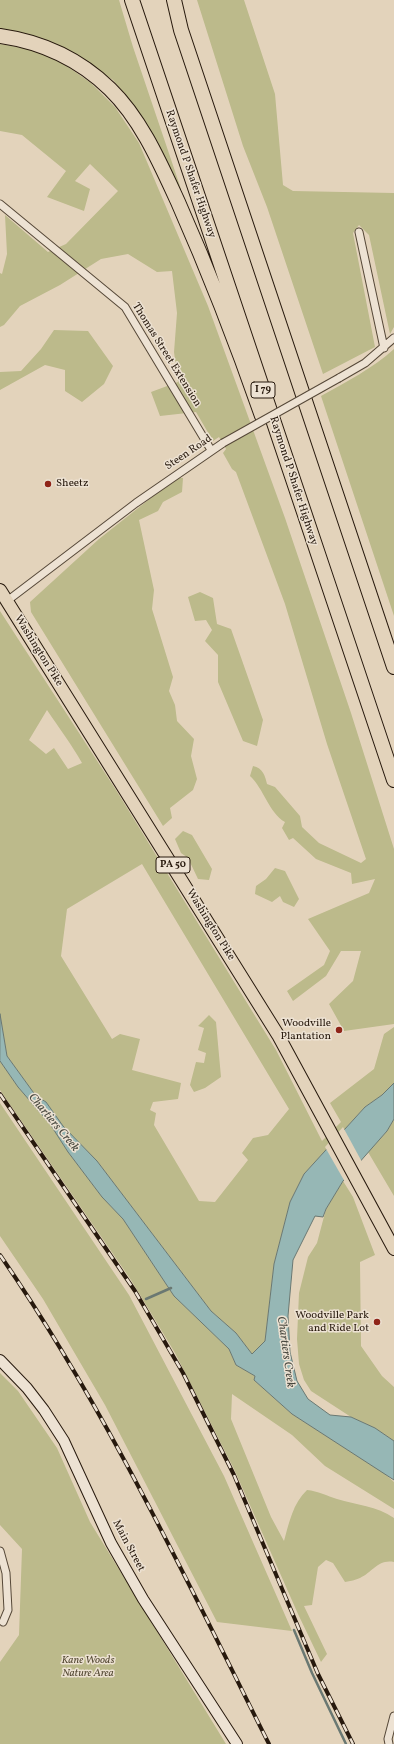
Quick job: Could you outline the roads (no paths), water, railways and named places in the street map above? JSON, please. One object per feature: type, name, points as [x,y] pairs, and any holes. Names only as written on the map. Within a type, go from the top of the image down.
[{"type":"highway","name":"Raymond P Shafer Highway","points":[[132,0],[394,780]]},
{"type":"highway","points":[[174,0],[181,30],[394,667]]},
{"type":"highway","points":[[0,36],[29,41],[48,47],[68,57],[91,72],[124,105],[149,144],[198,248],[258,405],[294,512],[346,638]]},
{"type":"main road","name":"Washington Pike","points":[[0,590],[260,1006],[332,1132],[394,1249]]},
{"type":"street","name":"Thomas Street Extension","points":[[0,204],[125,307],[211,450]]},
{"type":"street","points":[[360,232],[384,348]]},
{"type":"street","name":"Steen Road","points":[[7,601],[136,503],[211,450],[365,363],[394,338]]},
{"type":"street","name":"Main Street","points":[[0,1360],[36,1399],[64,1441],[111,1544],[143,1599],[237,1744]]},
{"type":"street","points":[[0,1551],[6,1573],[8,1610],[3,1622]]},
{"type":"street","points":[[389,1744],[390,1730],[394,1716]]},
{"type":"water","name":"Chartiers Creek","points":[[0,1014],[7,1056],[36,1096],[46,1102],[63,1126],[97,1161],[211,1311],[236,1333],[252,1354],[265,1341],[274,1264],[290,1202],[304,1174],[365,1107],[382,1095],[394,1083],[394,1119],[387,1131],[343,1181],[326,1209],[323,1217],[315,1216],[293,1260],[288,1316],[290,1352],[297,1381],[308,1399],[330,1415],[351,1417],[375,1428],[394,1441],[394,1480],[292,1414],[254,1380],[255,1376],[236,1365],[229,1349],[174,1296],[123,1219],[102,1197],[68,1152],[50,1124],[18,1087],[0,1061]]},
{"type":"waterway","points":[[146,1299],[171,1288]]},
{"type":"waterway","points":[[294,1630],[312,1673],[346,1744]]},
{"type":"railway","points":[[0,1094],[135,1291],[183,1373],[234,1475],[318,1674],[353,1744]]},
{"type":"railway","points":[[0,1255],[75,1372],[109,1433],[175,1557],[269,1744]]},
{"type":"place","name":"Sheetz","points":[[48,484]]},
{"type":"place","name":"Woodville Plantation","points":[[339,1030]]},
{"type":"place","name":"Woodville Park and Ride Lot","points":[[377,1322]]},
{"type":"park label","name":"Kane Woods Nature Area","points":[[88,1667]]}]
